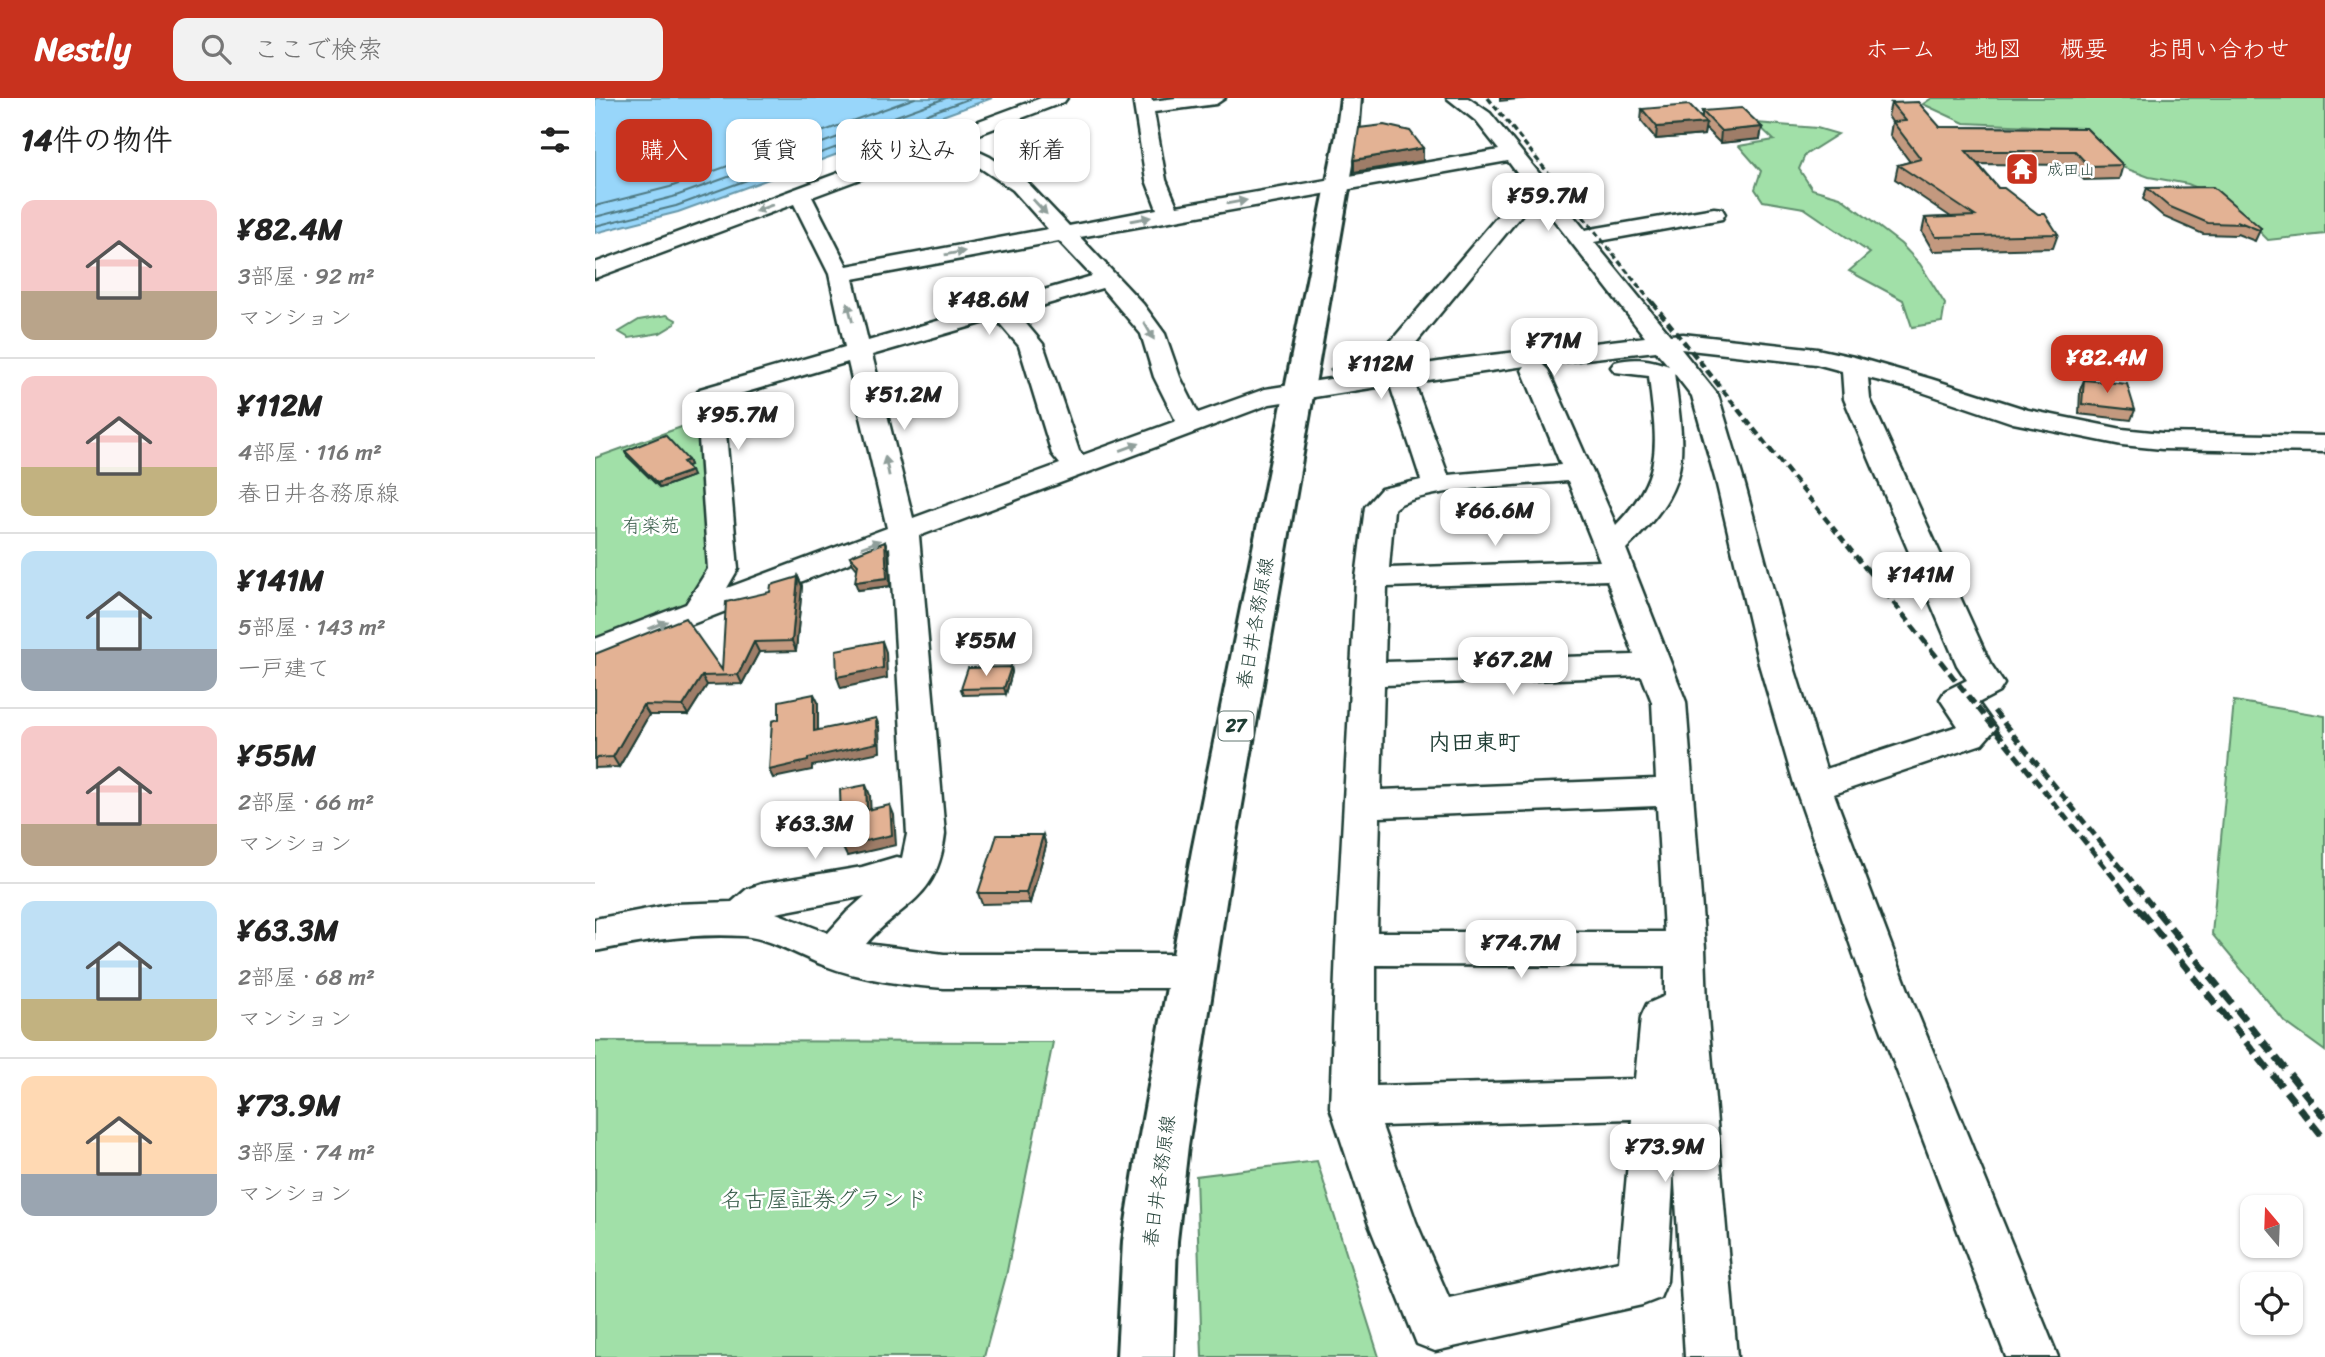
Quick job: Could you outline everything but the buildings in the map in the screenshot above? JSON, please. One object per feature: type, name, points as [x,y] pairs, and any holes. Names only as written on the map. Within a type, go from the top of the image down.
[{"type":"main road","name":"春日井各務原線","points":[[1145,1357],[1150,1241],[1163,1146],[1193,971],[1315,387],[1337,184],[1351,112],[1351,98]]},
{"type":"street","points":[[980,129],[1058,98]]},
{"type":"street","points":[[1170,214],[1156,180],[1143,103],[1216,98]]},
{"type":"street","points":[[1456,98],[1483,117],[1705,395],[1731,485],[1776,664],[1813,787],[1889,995],[2032,1357]]},
{"type":"street","points":[[840,274],[1513,154]]},
{"type":"street","points":[[980,161],[1004,173],[1020,186],[1135,309],[1153,334],[1167,377],[1191,424]]},
{"type":"street","points":[[595,271],[836,181]]},
{"type":"street","points":[[1315,387],[1338,373],[1401,345],[1537,183]]},
{"type":"street","points":[[800,194],[840,274],[899,524],[904,531],[926,834],[924,859],[915,876],[899,895],[865,919],[836,953]]},
{"type":"street","points":[[1578,238],[1714,214]]},
{"type":"street","points":[[699,609],[723,569],[709,395],[1107,279]]},
{"type":"street","points":[[1000,310],[1031,344],[1066,454],[1077,466]]},
{"type":"street","points":[[595,650],[904,531],[1265,397],[1315,387],[1664,343],[1693,342],[1817,357],[1922,384],[2022,417],[2099,433],[2162,440],[2325,443]]},
{"type":"street","points":[[1813,787],[1970,735],[1978,728],[1957,699],[1987,684],[1974,665],[1857,399],[1854,365]]},
{"type":"street","points":[[1399,378],[1646,366],[1661,372],[1669,455],[1662,482],[1614,558]]},
{"type":"street","points":[[1535,370],[1614,558],[1669,702],[1685,950],[1686,1006],[1711,1357]]},
{"type":"street","points":[[1399,378],[1437,485]]},
{"type":"street","points":[[1578,472],[1437,485],[1391,495],[1380,507],[1372,578],[1356,948],[1353,1107],[1392,1222],[1435,1326],[1642,1282],[1654,1098],[1663,1017],[1686,1006]]},
{"type":"street","points":[[1372,578],[1614,558]]},
{"type":"street","points":[[1369,674],[1656,665]]},
{"type":"street","points":[[1363,804],[1673,792]]},
{"type":"street","points":[[740,921],[761,900],[862,882],[896,872],[915,876]]},
{"type":"street","points":[[595,935],[695,919],[740,921],[753,922],[873,964],[944,971],[1193,971]]},
{"type":"street","points":[[1356,948],[1685,950]]},
{"type":"street","points":[[1353,1107],[1654,1098]]},
{"type":"green space","points":[[1932,98],[2325,98],[2325,234],[2268,240],[2242,214],[2219,197],[2188,184],[2149,177],[2119,166],[2092,138],[2034,126],[1964,123],[1923,104]]},
{"type":"green space","points":[[1756,123],[1817,128],[1838,134],[1805,155],[1799,169],[1812,189],[1840,197],[1901,244],[1920,264],[1945,304],[1942,322],[1912,327],[1903,300],[1849,271],[1870,253],[1804,208],[1763,201],[1755,189],[1761,171],[1739,146],[1774,140]]},
{"type":"green space","points":[[667,315],[676,320],[675,324],[660,333],[629,338],[619,332],[639,320]]},
{"type":"green space","name":"有楽苑","points":[[701,420],[709,562],[703,587],[688,609],[595,646],[595,458]]},
{"type":"green space","points":[[2234,701],[2325,716],[2325,1051],[2285,1022],[2212,934]]},
{"type":"green space","name":"名古屋証券グランド","points":[[595,1041],[1053,1042],[1006,1276],[984,1357],[595,1357]]},
{"type":"green space","points":[[1317,1161],[1379,1357],[1202,1357],[1196,1176]]},
{"type":"water","points":[[595,98],[992,98],[934,119],[836,119],[836,155],[822,160],[822,119],[726,119],[726,182],[761,182],[678,212],[595,233]]},
{"type":"railway","points":[[1488,98],[1653,304]]},
{"type":"railway","points":[[1652,302],[1866,569]]},
{"type":"railway","points":[[1865,567],[2142,913]]},
{"type":"railway","points":[[1994,711],[2158,913]]},
{"type":"railway","points":[[2141,911],[2325,1140]]},
{"type":"railway","points":[[2157,911],[2325,1118]]},
{"type":"place","name":"成田山","points":[[2022,169]]},
{"type":"district","name":"内田東町","points":[[1474,742]]}]
